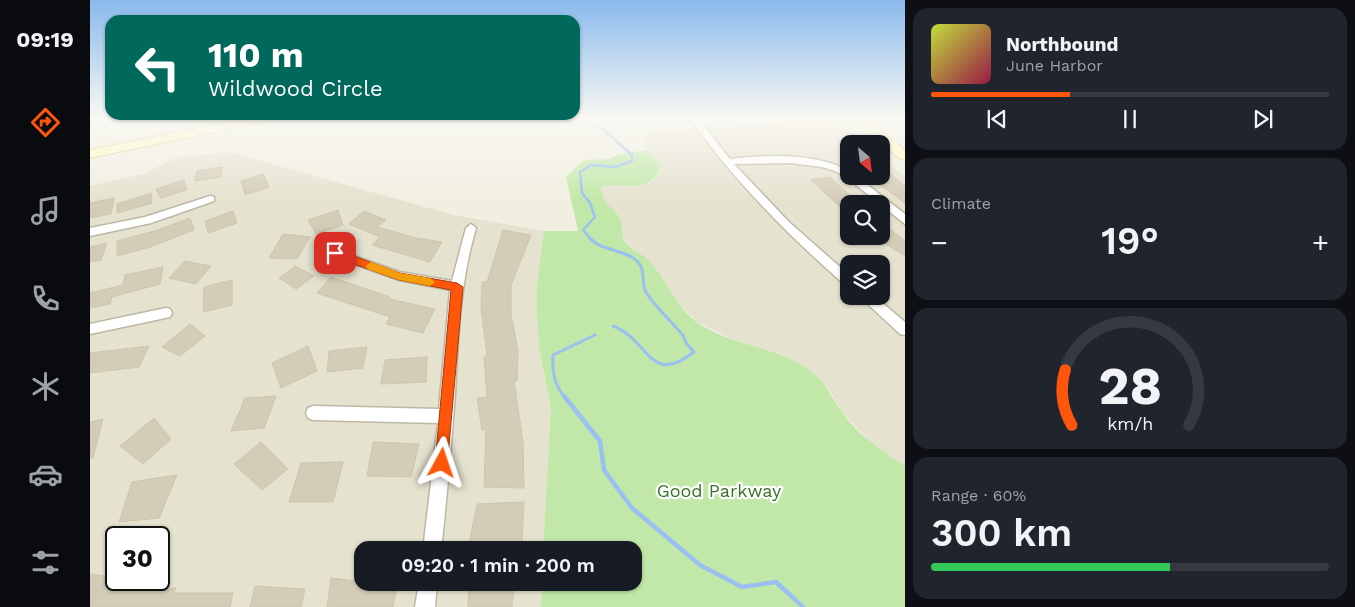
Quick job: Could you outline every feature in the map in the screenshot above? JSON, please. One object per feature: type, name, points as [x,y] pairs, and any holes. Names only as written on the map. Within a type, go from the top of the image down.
[{"type":"street","points":[[90,154],[126,145]]},
{"type":"street","points":[[715,145],[757,196],[797,236],[840,274]]},
{"type":"street","points":[[892,145],[905,156]]},
{"type":"street","points":[[727,162],[763,157],[840,169]]},
{"type":"street","points":[[860,185],[905,220]]},
{"type":"street","points":[[90,232],[147,220],[210,199]]},
{"type":"street","points":[[433,541],[441,479],[457,287],[464,249],[471,228]]},
{"type":"street","points":[[335,253],[399,276],[457,287]]},
{"type":"street","points":[[876,305],[905,330]]},
{"type":"street","points":[[90,330],[166,312]]},
{"type":"street","points":[[313,413],[446,416]]},
{"type":"street","points":[[424,607],[427,591]]},
{"type":"shaded area","points":[[645,145],[840,145],[840,185],[890,185],[890,164],[905,177],[905,466],[871,443],[842,412],[829,389],[809,370],[786,358],[737,341],[697,322],[676,301],[648,260],[627,243],[621,233],[620,219],[610,210],[601,193],[601,187],[613,184],[649,184],[661,171],[661,165],[647,150]]},
{"type":"shaded area","points":[[230,152],[453,215],[544,231],[537,285],[537,315],[539,348],[551,408],[544,541],[354,541],[354,591],[542,591],[541,607],[90,607],[90,186],[142,174],[178,157]]},
{"type":"green space","name":"Good Parkway","points":[[647,150],[661,165],[660,171],[654,178],[642,185],[601,187],[606,202],[620,219],[622,235],[627,244],[648,260],[655,268],[683,309],[698,323],[711,331],[782,356],[809,370],[824,385],[855,428],[905,466],[905,607],[541,607],[542,591],[642,591],[642,541],[544,541],[551,408],[539,348],[537,315],[537,285],[544,231],[578,231],[566,177],[584,160],[609,159],[619,154]]},
{"type":"building","points":[[222,167],[221,177],[195,181],[197,171]]},
{"type":"building","points":[[263,174],[269,187],[245,195],[241,181]]},
{"type":"building","points":[[890,174],[905,186],[905,203],[881,185],[890,185]]},
{"type":"building","points":[[830,177],[849,195],[840,195],[840,207],[811,180]]},
{"type":"building","points":[[184,180],[187,190],[161,198],[156,189]]},
{"type":"building","points":[[151,193],[152,203],[117,213],[117,204]]},
{"type":"building","points":[[114,198],[111,214],[90,218],[90,203]]},
{"type":"building","points":[[338,210],[343,225],[316,234],[308,220]]},
{"type":"building","points":[[233,211],[237,223],[208,233],[205,221]]},
{"type":"building","points":[[364,211],[386,220],[377,227],[416,238],[442,242],[430,262],[372,245],[380,237],[349,224]]},
{"type":"building","points":[[190,218],[194,230],[150,247],[117,256],[117,241],[158,230]]},
{"type":"building","points":[[890,229],[905,241],[905,256],[887,245],[890,245]]},
{"type":"building","points":[[503,230],[531,235],[511,285],[511,314],[518,351],[517,381],[514,381],[523,442],[524,488],[484,487],[486,430],[482,430],[477,398],[487,397],[484,356],[487,356],[481,307],[482,282],[487,282]]},
{"type":"building","points":[[283,234],[310,237],[297,259],[269,258]]},
{"type":"building","points":[[107,243],[101,260],[90,262],[90,247]]},
{"type":"building","points":[[185,261],[211,266],[196,284],[169,278]]},
{"type":"building","points":[[295,266],[314,276],[296,289],[279,278]]},
{"type":"building","points":[[163,267],[160,284],[112,297],[110,304],[90,308],[90,293],[123,285],[125,275]]},
{"type":"building","points":[[331,277],[390,297],[389,299],[435,309],[423,333],[386,324],[390,317],[317,293]]},
{"type":"building","points":[[232,280],[232,305],[203,312],[204,287]]},
{"type":"building","points":[[190,324],[205,336],[180,356],[162,347]]},
{"type":"building","points":[[149,346],[139,367],[90,373],[90,353]]},
{"type":"building","points":[[308,346],[317,371],[281,388],[272,363]]},
{"type":"building","points":[[367,347],[363,368],[327,372],[329,351]]},
{"type":"building","points":[[427,357],[426,382],[381,384],[385,360]]},
{"type":"building","points":[[276,396],[264,428],[231,431],[245,398]]},
{"type":"building","points":[[154,418],[171,439],[143,464],[120,446]]},
{"type":"building","points":[[103,419],[93,458],[90,458],[90,422]]},
{"type":"building","points":[[261,442],[288,469],[262,490],[234,464]]},
{"type":"building","points":[[373,442],[419,444],[411,477],[367,476]]},
{"type":"building","points":[[343,462],[333,502],[289,502],[301,463]]},
{"type":"building","points":[[177,475],[159,518],[119,522],[132,482]]},
{"type":"building","points":[[524,502],[522,541],[470,541],[477,504]]},
{"type":"building","points":[[90,574],[105,576],[105,591],[170,591],[170,588],[176,588],[174,593],[233,593],[230,607],[90,607]]},
{"type":"building","points":[[331,578],[354,581],[354,591],[396,591],[393,607],[327,607]]},
{"type":"building","points":[[255,586],[305,589],[301,607],[250,607]]},
{"type":"building","points":[[469,591],[513,591],[512,607],[468,607]]},
{"type":"waterway","points":[[590,238],[583,230],[595,217],[590,203],[582,193],[580,172],[591,165],[615,167],[632,161],[632,155],[621,145]]},
{"type":"waterway","points":[[590,238],[606,248],[631,257],[640,264],[647,294],[683,335],[686,343],[694,352],[679,362],[668,365],[658,363],[635,341],[613,326]]},
{"type":"waterway","points":[[565,398],[554,378],[553,355],[595,335]]},
{"type":"waterway","points":[[564,396],[600,441],[604,470],[632,508],[700,565],[742,587],[776,582],[803,607]]},
{"type":"slow traffic","points":[[371,266],[399,276],[430,282]]},
{"type":"route","points":[[335,253],[399,276],[457,287],[442,463]]}]
